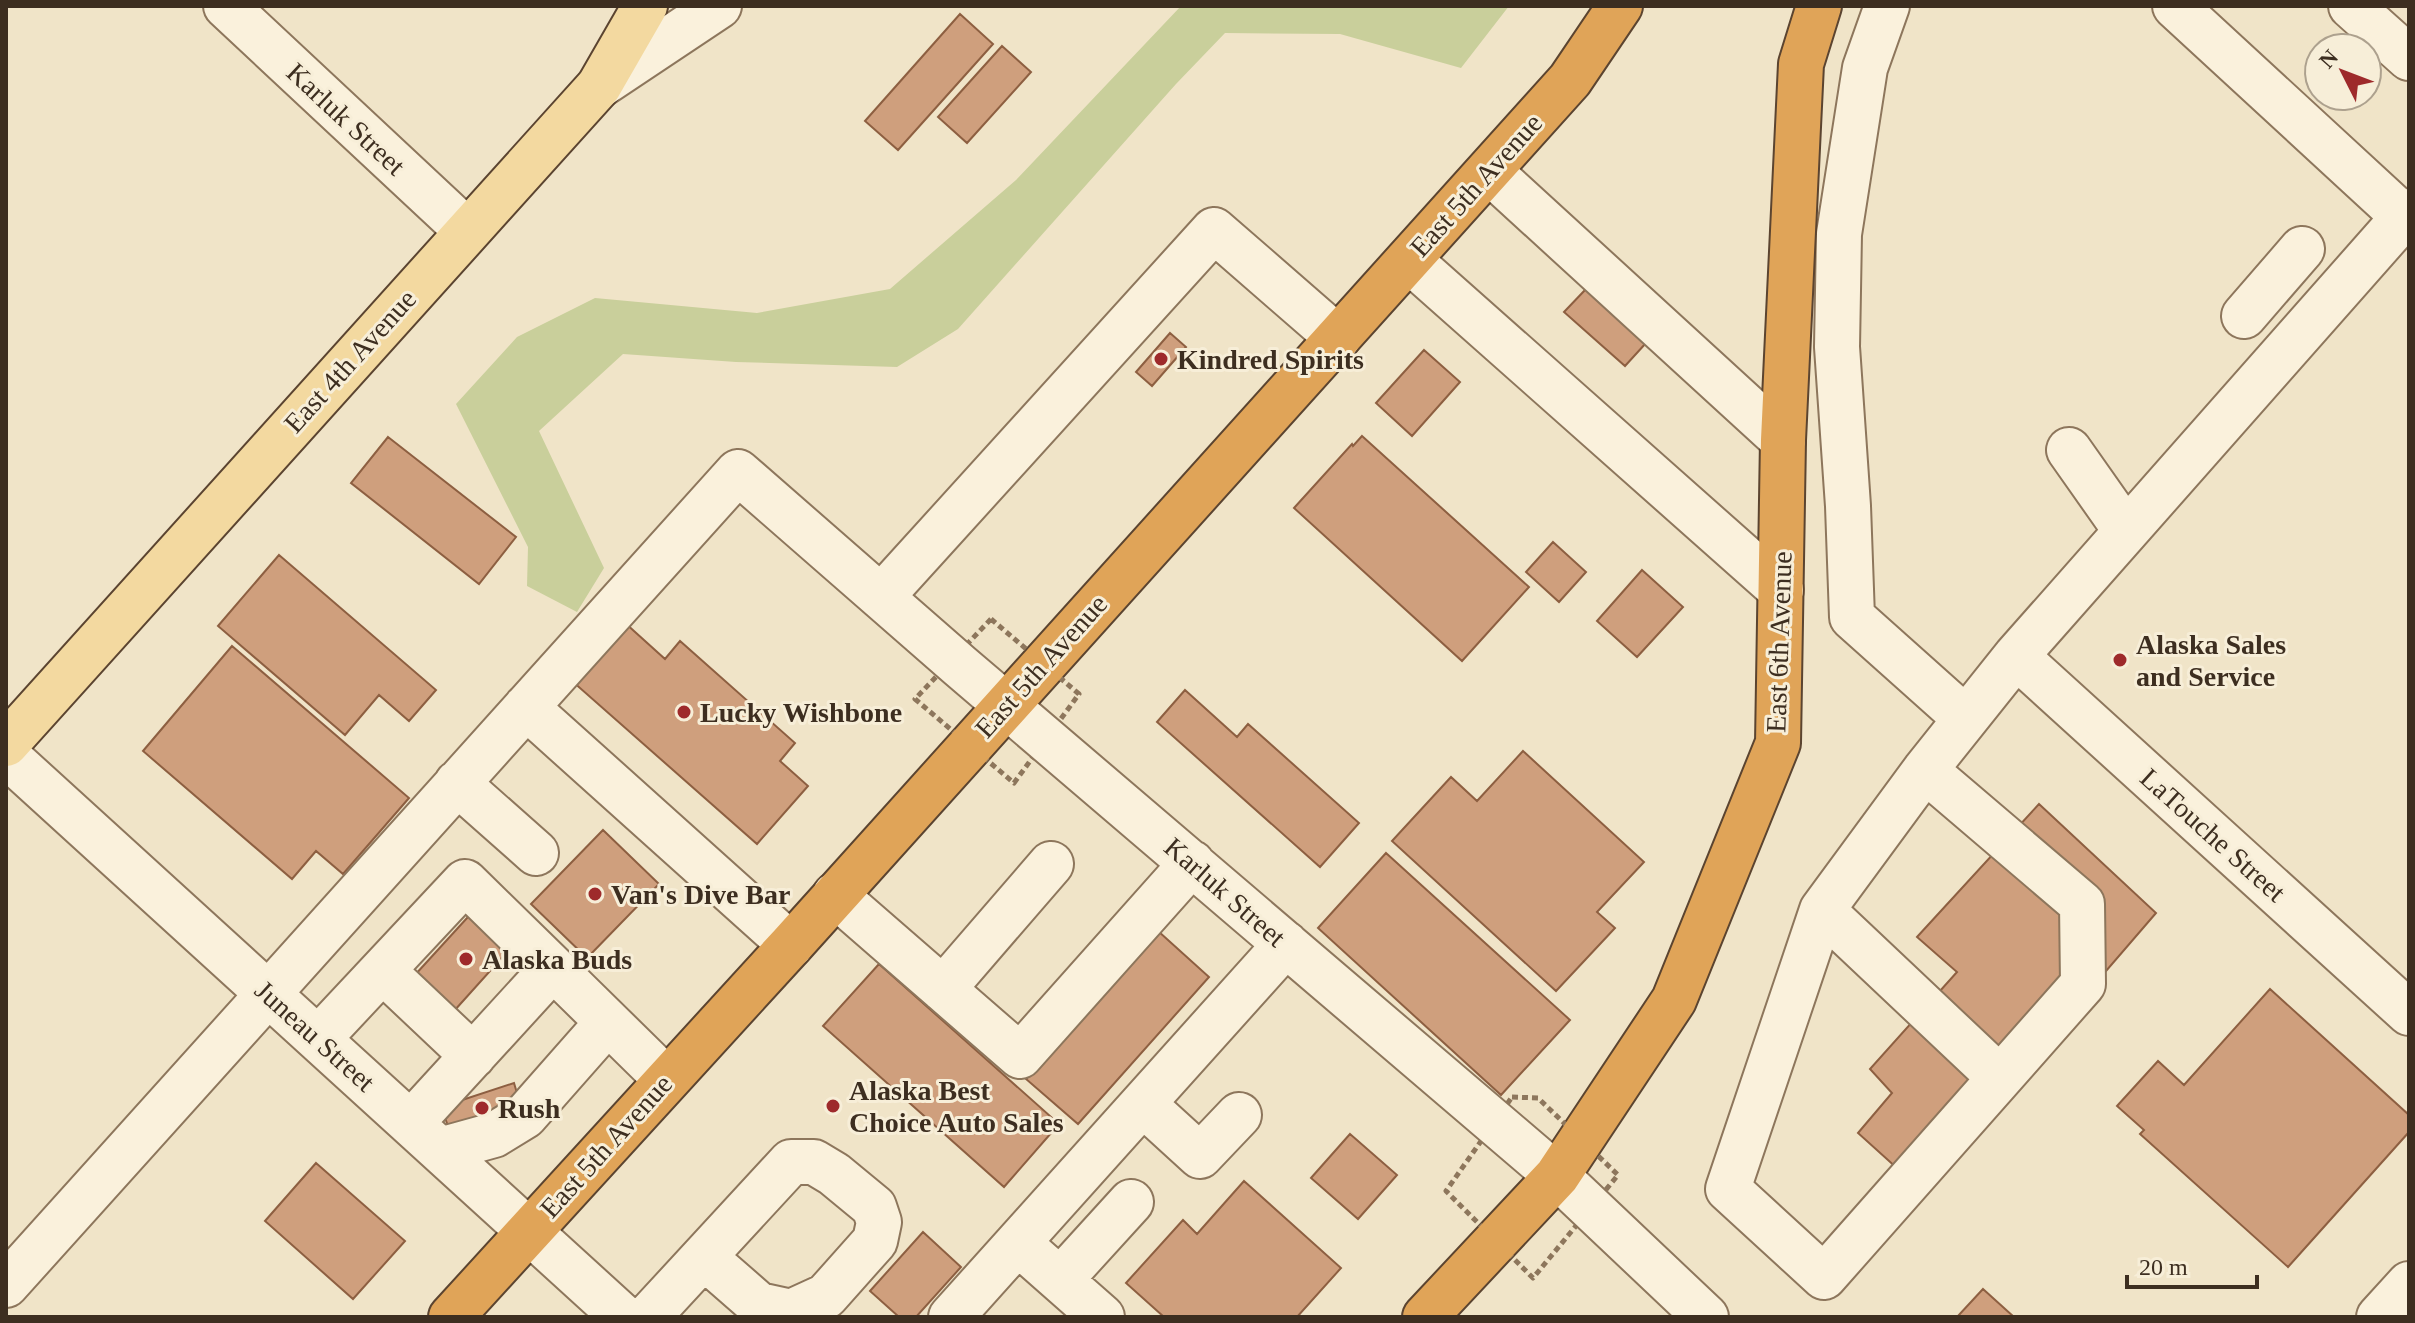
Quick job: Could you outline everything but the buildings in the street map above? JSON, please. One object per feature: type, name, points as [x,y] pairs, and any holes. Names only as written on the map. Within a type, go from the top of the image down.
[{"type":"highway","name":"East 5th Avenue","points":[[451,1317],[1489,171],[1570,80],[1620,6]]},
{"type":"highway","name":"East 6th Avenue","points":[[1425,1317],[1557,1176],[1674,1000],[1778,743],[1783,440],[1801,64],[1819,6]]},
{"type":"main road","points":[[599,86],[645,6]]},
{"type":"main road","name":"East 4th Avenue","points":[[6,744],[599,86]]},
{"type":"street","name":"Karluk Street","points":[[226,6],[467,231]]},
{"type":"street","name":"East 4th Avenue","points":[[599,86],[719,6]]},
{"type":"street","points":[[1887,6],[1865,68],[1839,234],[1837,347],[1852,617],[1965,718]]},
{"type":"street","points":[[1925,770],[2082,904],[2083,984],[1824,1277],[1728,1189],[1822,910],[1925,770],[2016,656],[2406,214],[2175,6]]},
{"type":"street","points":[[2351,6],[2409,58]]},
{"type":"street","points":[[1489,171],[1783,440]]},
{"type":"street","points":[[881,597],[1214,230],[1338,338]]},
{"type":"street","points":[[2244,316],[2302,249]]},
{"type":"street","points":[[1409,260],[1781,590]]},
{"type":"street","points":[[2069,450],[2126,531]]},
{"type":"street","name":"Karluk Street","points":[[526,707],[738,472],[1557,1176],[1706,1317]]},
{"type":"street","name":"LaTouche Street","points":[[2016,656],[2409,1013]]},
{"type":"street","points":[[6,1285],[526,707],[791,945]]},
{"type":"street","name":"Juneau Street","points":[[6,755],[623,1317]]},
{"type":"street","points":[[457,783],[536,853]]},
{"type":"street","points":[[835,895],[1020,1056],[1192,863]]},
{"type":"street","points":[[943,989],[1051,864]]},
{"type":"street","points":[[318,1039],[465,882],[666,1079]]},
{"type":"street","points":[[1822,910],[2000,1078]]},
{"type":"street","points":[[951,1317],[1286,944]]},
{"type":"street","points":[[426,1137],[473,1056],[553,968]]},
{"type":"street","points":[[383,971],[473,1056]]},
{"type":"street","points":[[426,1137],[494,1135],[525,1116],[607,1023]]},
{"type":"street","points":[[1143,1104],[1200,1156],[1239,1115]]},
{"type":"street","points":[[1060,1280],[1131,1202]]},
{"type":"street","points":[[1018,1243],[1102,1317]]},
{"type":"street","points":[[648,1317],[704,1257]]},
{"type":"street","points":[[2379,1317],[2409,1284]]},
{"type":"green space","points":[[1181,6],[1509,6],[1461,68],[1340,34],[1225,33],[958,329],[897,367],[736,362],[623,354],[539,431],[604,568],[577,612],[527,586],[528,547],[456,404],[517,337],[595,298],[757,313],[890,289],[1016,180]]},
{"type":"place","name":"Kindred Spirits","points":[[1161,359]]},
{"type":"place","name":"Alaska Sales and Service","points":[[2120,660]]},
{"type":"place","name":"Lucky Wishbone","points":[[684,712]]},
{"type":"place","name":"Van's Dive Bar","points":[[595,894]]},
{"type":"place","name":"Alaska Buds","points":[[466,959]]},
{"type":"place","name":"Alaska Best Choice Auto Sales","points":[[833,1106]]},
{"type":"place","name":"Rush","points":[[482,1108]]}]
